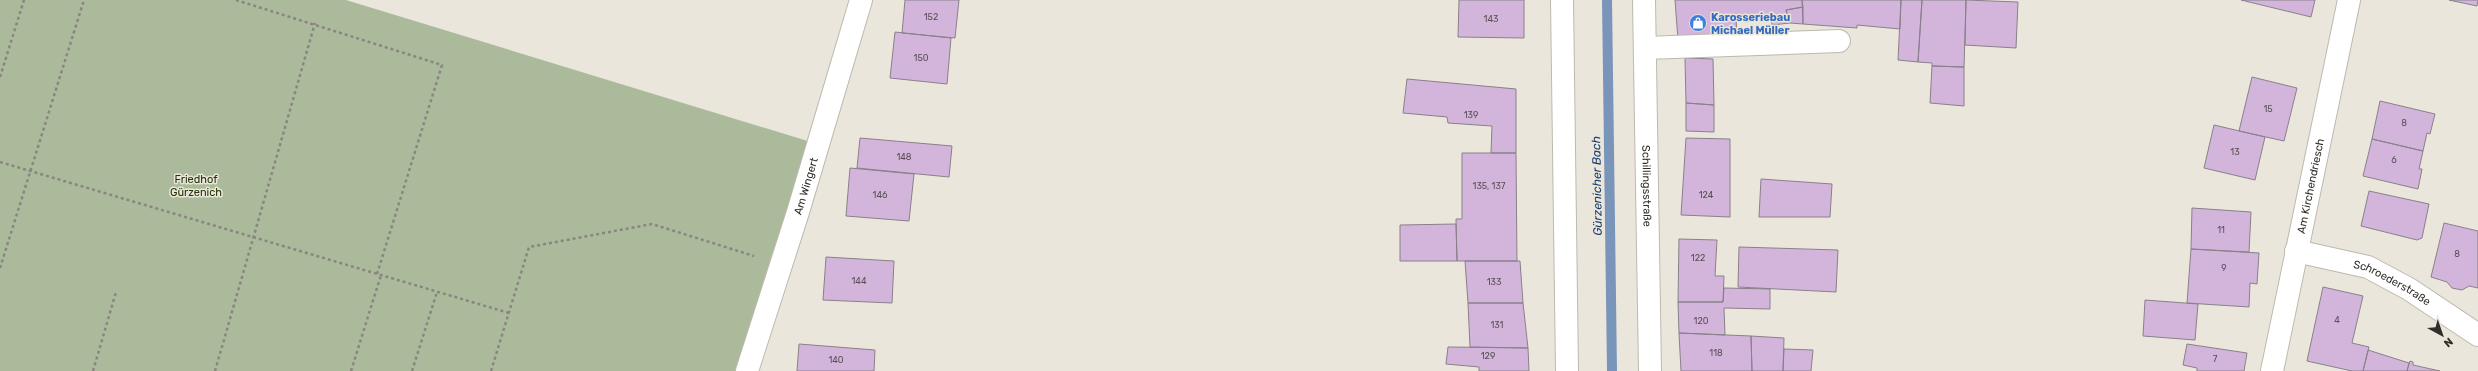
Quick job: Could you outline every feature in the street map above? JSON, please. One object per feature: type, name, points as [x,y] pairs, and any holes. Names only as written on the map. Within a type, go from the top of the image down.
[{"type":"street","name":"Am Wingert","points":[[747,371],[861,0]]},
{"type":"street","points":[[1562,0],[1567,371]]},
{"type":"street","name":"Schillingsstraße","points":[[1644,0],[1650,371]]},
{"type":"street","name":"Am Kirchendriesch","points":[[2272,371],[2349,0]]},
{"type":"street","points":[[1645,48],[1840,41]]},
{"type":"street","name":"Schroederstraße","points":[[2296,251],[2368,267],[2410,289],[2478,335]]},
{"type":"path","points":[[0,77],[24,0]]},
{"type":"path","points":[[0,268],[29,171],[84,0]]},
{"type":"path","points":[[236,0],[315,23],[442,65],[351,371]]},
{"type":"path","points":[[215,371],[315,23]]},
{"type":"path","points":[[0,162],[509,313]]},
{"type":"path","points":[[491,371],[529,247],[652,224],[781,264]]},
{"type":"path","points":[[93,371],[116,292]]},
{"type":"path","points":[[412,371],[437,292]]},
{"type":"green space","name":"Friedhof Gürzenich","points":[[0,0],[346,0],[811,142],[735,371],[0,371]]},
{"type":"building","points":[[905,0],[959,0],[955,38],[902,33]]},
{"type":"building","points":[[1459,0],[1524,0],[1524,38],[1458,37]]},
{"type":"building","points":[[1675,0],[1802,0],[1803,7],[1786,10],[1790,23],[1772,25],[1771,18],[1745,22],[1744,17],[1736,18],[1737,37],[1678,40]]},
{"type":"building","points":[[1802,0],[1901,0],[1900,29],[1857,25],[1857,28],[1803,24]]},
{"type":"building","points":[[1901,0],[1922,0],[1918,62],[1898,60]]},
{"type":"building","points":[[1922,0],[1966,0],[1964,67],[1932,66],[1932,63],[1918,62]]},
{"type":"building","points":[[1966,0],[2018,2],[2016,48],[1965,45]]},
{"type":"building","points":[[2241,0],[2315,0],[2311,17]]},
{"type":"building","points":[[2449,0],[2478,0],[2478,1],[2477,6]]},
{"type":"building","points":[[1803,7],[1803,24],[1790,23],[1786,10]]},
{"type":"building","points":[[895,32],[951,38],[947,84],[890,78]]},
{"type":"building","points":[[1685,58],[1713,59],[1714,105],[1686,103]]},
{"type":"building","points":[[1932,66],[1964,67],[1964,106],[1930,103]]},
{"type":"building","points":[[2252,77],[2297,88],[2284,141],[2239,131]]},
{"type":"building","points":[[1407,79],[1516,89],[1516,153],[1491,153],[1492,126],[1448,123],[1447,117],[1403,113]]},
{"type":"building","points":[[2380,101],[2435,114],[2430,134],[2427,133],[2423,151],[2372,139]]},
{"type":"building","points":[[1686,103],[1714,105],[1714,132],[1686,131]]},
{"type":"building","points":[[2214,125],[2265,137],[2255,180],[2204,168]]},
{"type":"building","points":[[860,138],[952,146],[949,177],[857,168]]},
{"type":"building","points":[[1686,138],[1730,139],[1730,217],[1681,215]]},
{"type":"building","points":[[2372,139],[2423,151],[2419,169],[2422,169],[2418,189],[2363,176]]},
{"type":"building","points":[[1462,153],[1516,153],[1517,261],[1457,261],[1456,219],[1462,219]]},
{"type":"building","points":[[850,168],[914,174],[909,221],[846,216]]},
{"type":"building","points":[[1761,179],[1832,184],[1830,217],[1759,217]]},
{"type":"building","points":[[2369,191],[2429,204],[2422,238],[2417,240],[2361,226]]},
{"type":"building","points":[[2192,208],[2251,212],[2249,252],[2191,249]]},
{"type":"building","points":[[2444,223],[2478,231],[2478,288],[2469,286],[2462,290],[2452,288],[2447,282],[2431,277]]},
{"type":"building","points":[[1456,224],[1457,261],[1400,261],[1400,225]]},
{"type":"building","points":[[1679,239],[1717,240],[1715,276],[1724,276],[1723,302],[1678,302]]},
{"type":"building","points":[[1739,247],[1838,250],[1836,292],[1738,287]]},
{"type":"building","points":[[2191,249],[2259,253],[2257,284],[2250,283],[2249,307],[2187,303]]},
{"type":"building","points":[[826,257],[894,261],[892,303],[823,300]]},
{"type":"building","points":[[1465,261],[1520,261],[1523,303],[1468,303]]},
{"type":"building","points":[[2323,287],[2363,296],[2352,343],[2369,347],[2363,371],[2352,371],[2307,361]]},
{"type":"building","points":[[1724,288],[1770,289],[1770,309],[1724,308],[1725,335],[1679,333],[1678,302],[1723,302]]},
{"type":"building","points":[[2145,300],[2198,304],[2195,340],[2143,336]]},
{"type":"building","points":[[1468,303],[1523,303],[1528,348],[1470,347]]},
{"type":"building","points":[[1679,333],[1751,336],[1752,371],[1681,371]]},
{"type":"building","points":[[1751,336],[1784,338],[1783,371],[1752,371]]},
{"type":"building","points":[[799,344],[875,350],[874,371],[797,371]]},
{"type":"building","points":[[2187,344],[2247,353],[2244,371],[2197,371],[2197,368],[2183,365]]},
{"type":"building","points":[[1448,347],[1528,348],[1529,371],[1479,371],[1479,367],[1446,364]]},
{"type":"building","points":[[1784,349],[1813,350],[1811,371],[1783,371]]},
{"type":"building","points":[[2368,350],[2409,363],[2407,371],[2363,371]]},
{"type":"building","points":[[2410,361],[2413,362],[2413,365],[2440,371],[2407,371]]},
{"type":"waterway","name":"Gürzenicher Bach","points":[[1607,0],[1612,371]]},
{"type":"place","name":"Karosseriebau Michael Müller","points":[[1698,23]]}]
